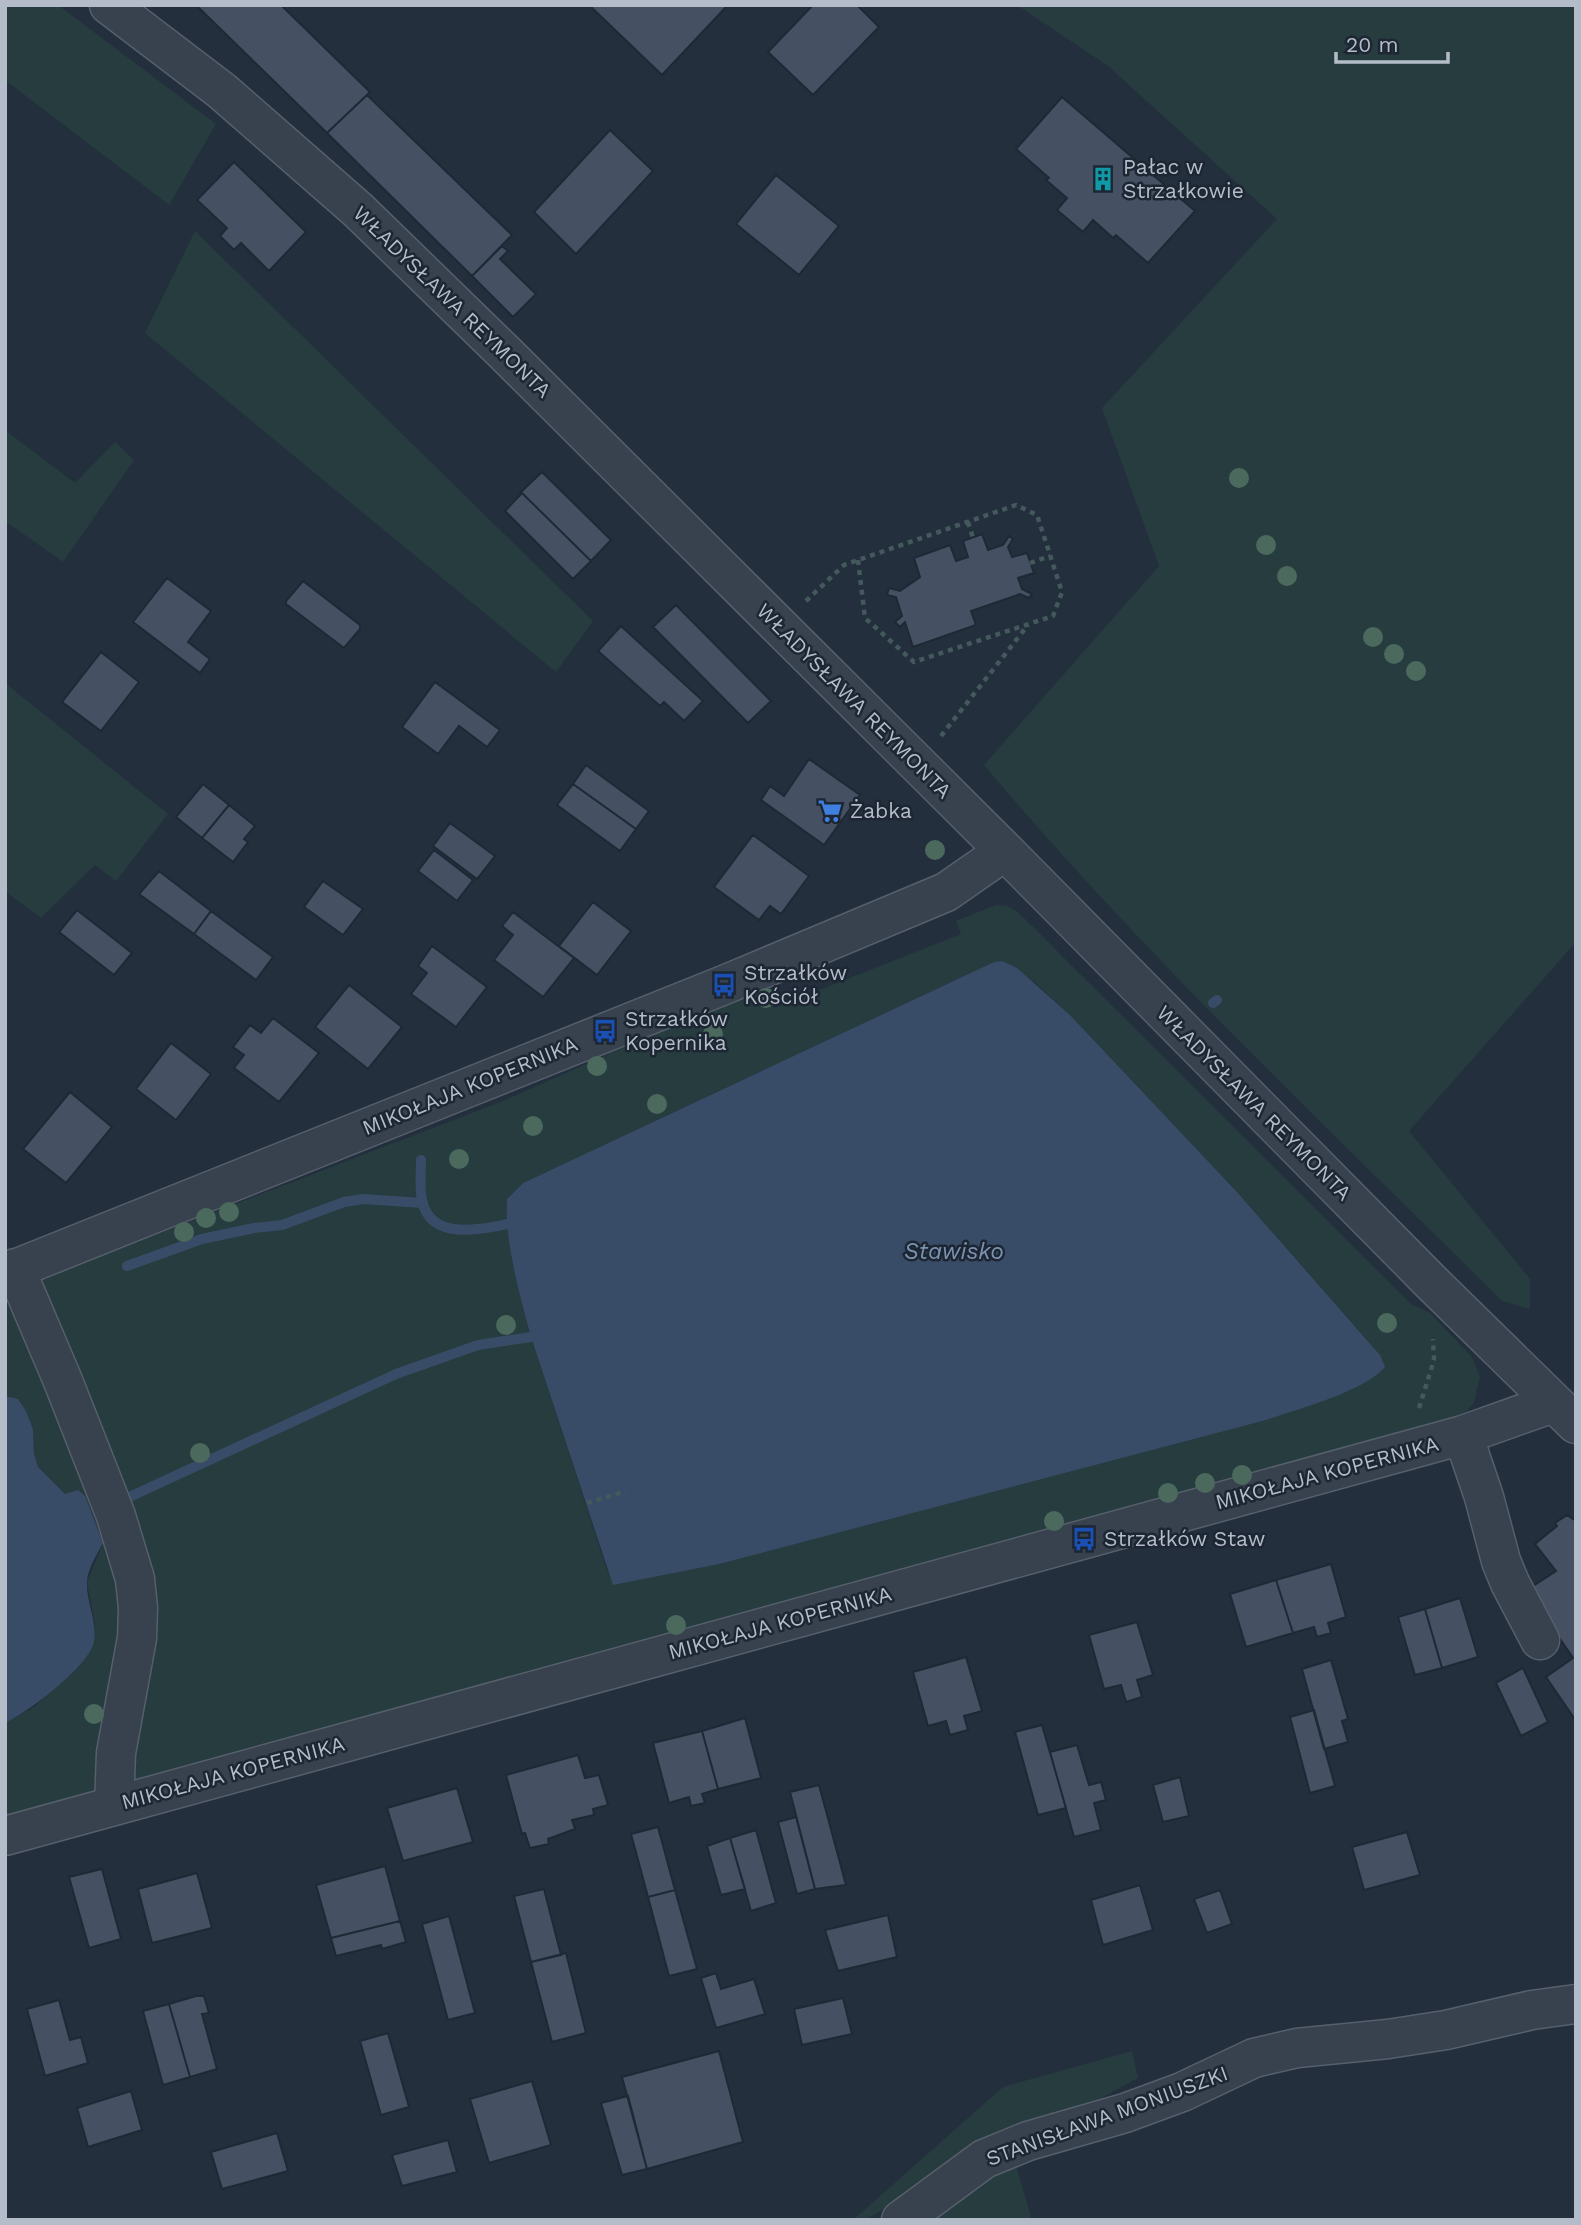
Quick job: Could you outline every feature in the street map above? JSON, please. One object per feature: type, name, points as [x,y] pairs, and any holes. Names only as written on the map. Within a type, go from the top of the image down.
[{"type":"street","name":"WŁADYSŁAWA REYMONTA","points":[[109,5],[222,91],[358,210],[1005,851],[1564,1413]]},
{"type":"street","name":"MIKOŁAJA KOPERNIKA","points":[[10,1270],[724,985],[946,892],[1005,851]]},
{"type":"street","points":[[10,1270],[63,1381],[116,1516],[135,1579],[137,1638],[116,1753],[114,1806]]},
{"type":"street","name":"MIKOŁAJA KOPERNIKA","points":[[5,1836],[1463,1435],[1564,1413]]},
{"type":"street","points":[[1463,1435],[1484,1497],[1501,1561],[1540,1640]]},
{"type":"street","name":"STANISŁAWA MONIUSZKI","points":[[901,2220],[984,2159],[1028,2141],[1125,2113],[1182,2092],[1254,2058],[1297,2048],[1446,2030],[1532,2010],[1576,2004]]},
{"type":"path","points":[[809,597],[844,565],[858,560],[968,522],[1016,505],[1037,515],[1062,592],[1053,616],[914,662],[865,618],[858,560]]},
{"type":"path","points":[[968,522],[973,538]]},
{"type":"path","points":[[1030,563],[1050,556]]},
{"type":"path","points":[[940,736],[1029,624]]},
{"type":"path","points":[[1409,1450],[1434,1360],[1432,1333]]},
{"type":"path","points":[[587,1503],[626,1491]]},
{"type":"green space","points":[[5,5],[58,5],[216,124],[169,205],[5,80]]},
{"type":"green space","points":[[1017,5],[1576,5],[1576,942],[1409,1131],[1530,1279],[1530,1309],[1502,1301],[1303,1105],[1108,904],[984,765],[1159,566],[1102,408],[1277,219],[1108,66]]},
{"type":"green space","points":[[195,231],[593,621],[556,672],[145,333]]},
{"type":"green space","points":[[5,430],[75,483],[115,442],[134,460],[63,562],[5,521]]},
{"type":"green space","points":[[5,683],[168,814],[116,881],[95,865],[41,918],[5,891]]},
{"type":"green space","points":[[996,905],[1007,906],[1018,912],[1411,1304],[1430,1313],[1472,1357],[1480,1377],[1474,1402],[1462,1418],[5,1819],[5,1723],[34,1707],[74,1670],[95,1624],[87,1582],[103,1543],[65,1494],[38,1467],[34,1454],[33,1429],[26,1411],[18,1399],[5,1396],[5,1295],[503,1101],[764,985],[774,1008],[961,934],[956,921]],"holes":[[[994,962],[1031,979],[1070,1015],[1237,1192],[1380,1355],[1350,1390],[1266,1420],[608,1573],[531,1337],[510,1250],[507,1199],[523,1183]]]},
{"type":"green space","points":[[1132,2051],[1138,2078],[1094,2102],[1028,2128],[865,2220],[853,2220],[1003,2087]]},
{"type":"green space","points":[[1015,2162],[1032,2220],[922,2220]]},
{"type":"water","name":"Stawisko","points":[[1002,961],[1017,968],[1070,1015],[1237,1192],[1380,1355],[1385,1367],[1375,1376],[1346,1392],[1266,1420],[719,1564],[613,1585],[531,1337],[510,1250],[507,1199],[523,1183],[994,962]]},
{"type":"water","points":[[5,1396],[18,1399],[26,1411],[33,1429],[34,1454],[38,1467],[65,1494],[78,1490],[85,1496],[103,1543],[87,1577],[95,1633],[90,1651],[82,1663],[57,1687],[5,1723]]},
{"type":"building","points":[[196,5],[281,5],[370,92],[327,133]]},
{"type":"building","points":[[589,5],[724,5],[726,7],[662,75]]},
{"type":"building","points":[[813,5],[857,5],[879,27],[813,95],[768,52]]},
{"type":"building","points":[[367,95],[512,235],[472,276],[327,133]]},
{"type":"building","name":"Pałac w Strzałkowie","points":[[1062,97],[1195,211],[1148,263],[1116,235],[1113,238],[1093,220],[1083,232],[1057,210],[1067,198],[1016,149]]},
{"type":"building","points":[[610,130],[653,171],[576,254],[534,212]]},
{"type":"building","points":[[234,162],[306,232],[269,271],[241,243],[234,250],[220,236],[227,228],[197,200]]},
{"type":"building","points":[[776,175],[839,226],[799,275],[736,224]]},
{"type":"building","points":[[502,246],[508,251],[500,259],[536,294],[513,317],[472,276]]},
{"type":"building","points":[[542,472],[611,540],[591,561],[521,492]]},
{"type":"building","points":[[522,493],[591,561],[573,579],[505,511]]},
{"type":"building","points":[[982,534],[988,550],[1003,545],[1009,536],[1013,539],[1008,547],[1012,557],[1027,553],[1034,573],[1018,578],[1022,589],[1032,594],[1029,598],[1020,594],[971,611],[976,625],[913,647],[905,622],[900,627],[895,622],[902,616],[896,597],[887,595],[889,588],[900,591],[920,577],[914,558],[950,545],[956,561],[968,557],[963,541]]},
{"type":"building","points":[[167,578],[211,611],[188,642],[210,659],[200,673],[133,622]]},
{"type":"building","points":[[303,581],[360,625],[360,629],[344,648],[286,604]]},
{"type":"building","points":[[676,605],[771,701],[748,723],[653,627]]},
{"type":"building","points":[[621,626],[703,701],[684,721],[664,702],[660,706],[598,651]]},
{"type":"building","points":[[101,652],[139,682],[101,731],[62,702]]},
{"type":"building","points":[[435,682],[500,730],[487,747],[459,726],[438,754],[402,727]]},
{"type":"building","points":[[809,759],[860,795],[824,845],[761,800],[770,786],[784,796]]},
{"type":"building","points":[[586,765],[649,811],[636,829],[573,784]]},
{"type":"building","points":[[203,784],[229,805],[202,838],[176,817]]},
{"type":"building","points":[[573,784],[636,829],[620,851],[557,805]]},
{"type":"building","points":[[229,805],[255,826],[244,839],[248,842],[233,862],[202,838]]},
{"type":"building","points":[[450,823],[495,856],[477,879],[433,846]]},
{"type":"building","points":[[753,835],[809,876],[781,914],[770,906],[759,920],[714,887]]},
{"type":"building","points":[[434,850],[473,880],[457,901],[418,871]]},
{"type":"building","points":[[159,871],[211,911],[194,934],[139,894]]},
{"type":"building","points":[[323,881],[363,909],[343,935],[304,907]]},
{"type":"building","points":[[593,902],[631,931],[597,975],[559,946]]},
{"type":"building","points":[[77,910],[132,953],[114,975],[59,932]]},
{"type":"building","points":[[211,911],[273,957],[256,980],[194,934]]},
{"type":"building","points":[[513,912],[574,958],[543,997],[494,960],[513,935],[502,926]]},
{"type":"building","points":[[432,946],[487,987],[456,1027],[411,994],[427,973],[418,966]]},
{"type":"building","points":[[349,985],[402,1027],[368,1069],[315,1027]]},
{"type":"building","points":[[273,1018],[319,1053],[279,1102],[234,1068],[244,1055],[233,1047],[250,1025],[261,1033]]},
{"type":"building","points":[[171,1043],[211,1074],[176,1120],[136,1089]]},
{"type":"building","points":[[70,1092],[112,1127],[66,1183],[23,1149]]},
{"type":"building","points":[[1567,1515],[1576,1521],[1576,1721],[1546,1677],[1573,1658],[1527,1590],[1556,1571],[1535,1544],[1557,1526],[1555,1523]]},
{"type":"building","points":[[1331,1564],[1346,1617],[1328,1623],[1331,1633],[1317,1637],[1314,1627],[1293,1633],[1276,1580]]},
{"type":"building","points":[[1276,1580],[1293,1633],[1246,1647],[1230,1594]]},
{"type":"building","points":[[1460,1598],[1478,1657],[1442,1668],[1425,1609]]},
{"type":"building","points":[[1425,1609],[1442,1668],[1415,1675],[1398,1617]]},
{"type":"building","points":[[1137,1622],[1153,1675],[1137,1680],[1142,1697],[1126,1702],[1121,1685],[1104,1689],[1089,1635]]},
{"type":"building","points":[[966,1657],[982,1711],[964,1716],[968,1730],[950,1735],[946,1721],[928,1726],[913,1672]]},
{"type":"building","points":[[1331,1660],[1348,1719],[1342,1721],[1348,1742],[1324,1749],[1302,1669]]},
{"type":"building","points":[[1523,1668],[1548,1722],[1521,1736],[1496,1683]]},
{"type":"building","points":[[1314,1710],[1335,1786],[1310,1793],[1290,1717]]},
{"type":"building","points":[[745,1718],[761,1778],[718,1789],[702,1731]]},
{"type":"building","points":[[1042,1725],[1066,1808],[1038,1815],[1015,1732]]},
{"type":"building","points":[[702,1731],[718,1789],[702,1794],[705,1803],[691,1806],[689,1797],[669,1803],[653,1743]]},
{"type":"building","points":[[1077,1745],[1089,1785],[1101,1782],[1106,1800],[1094,1803],[1101,1830],[1074,1837],[1050,1752]]},
{"type":"building","points":[[578,1755],[585,1778],[599,1775],[608,1805],[593,1809],[594,1815],[572,1820],[575,1829],[548,1839],[549,1844],[530,1848],[525,1833],[522,1834],[506,1775]]},
{"type":"building","points":[[1180,1777],[1189,1816],[1163,1822],[1153,1785]]},
{"type":"building","points":[[819,1785],[846,1885],[815,1889],[790,1792]]},
{"type":"building","points":[[457,1788],[473,1842],[403,1861],[387,1808]]},
{"type":"building","points":[[796,1817],[815,1889],[797,1894],[778,1822]]},
{"type":"building","points":[[658,1827],[675,1890],[648,1897],[631,1834]]},
{"type":"building","points":[[756,1830],[776,1903],[751,1911],[730,1838]]},
{"type":"building","points":[[1407,1832],[1420,1875],[1364,1890],[1352,1847]]},
{"type":"building","points":[[730,1838],[745,1889],[721,1895],[707,1846]]},
{"type":"building","points":[[385,1866],[400,1921],[331,1938],[316,1885]]},
{"type":"building","points":[[102,1869],[121,1939],[89,1948],[69,1877]]},
{"type":"building","points":[[197,1873],[212,1928],[152,1943],[138,1889]]},
{"type":"building","points":[[1140,1885],[1153,1930],[1103,1945],[1091,1900]]},
{"type":"building","points":[[544,1889],[561,1955],[531,1962],[514,1896]]},
{"type":"building","points":[[675,1890],[697,1969],[669,1976],[648,1897]]},
{"type":"building","points":[[1220,1890],[1232,1924],[1207,1933],[1194,1899]]},
{"type":"building","points":[[888,1915],[897,1957],[838,1971],[825,1930]]},
{"type":"building","points":[[449,1916],[475,2013],[448,2020],[422,1924]]},
{"type":"building","points":[[400,1921],[406,1942],[382,1949],[381,1945],[336,1956],[331,1938]]},
{"type":"building","points":[[566,1953],[586,2033],[552,2042],[531,1962]]},
{"type":"building","points":[[716,1973],[721,1989],[754,1979],[765,2014],[716,2028],[701,1978]]},
{"type":"building","points":[[204,1996],[209,2013],[202,2014],[217,2069],[190,2077],[169,2004]]},
{"type":"building","points":[[843,1998],[852,2034],[802,2045],[794,2009]]},
{"type":"building","points":[[59,2000],[70,2040],[81,2037],[88,2063],[45,2076],[27,2009]]},
{"type":"building","points":[[169,2004],[190,2077],[163,2085],[143,2011]]},
{"type":"building","points":[[388,2033],[409,2107],[381,2115],[360,2041]]},
{"type":"building","points":[[719,2051],[743,2142],[647,2169],[622,2077]]},
{"type":"building","points":[[532,2081],[551,2145],[489,2163],[470,2099]]},
{"type":"building","points":[[131,2091],[142,2130],[88,2147],[77,2108]]},
{"type":"building","points":[[628,2096],[647,2169],[622,2175],[601,2103]]},
{"type":"building","points":[[277,2133],[288,2171],[222,2189],[211,2152]]},
{"type":"building","points":[[448,2140],[457,2172],[402,2186],[392,2155]]},
{"type":"waterway","points":[[1213,1003],[1217,1000]]},
{"type":"waterway","points":[[421,1160],[421,1193],[425,1209],[432,1219],[442,1226],[467,1230],[508,1224]]},
{"type":"waterway","points":[[127,1266],[202,1239],[282,1225],[344,1202],[363,1199],[423,1203]]},
{"type":"waterway","points":[[125,1499],[396,1374],[478,1345],[531,1337]]},
{"type":"place","name":"Pałac w Strzałkowie","points":[[1103,179]]},
{"type":"place","name":"Żabka","points":[[830,811]]},
{"type":"place","name":"Strzałków Kościół","points":[[724,985]]},
{"type":"place","name":"Strzałków Kopernika","points":[[605,1031]]},
{"type":"place","name":"Strzałków Staw","points":[[1084,1539]]}]
